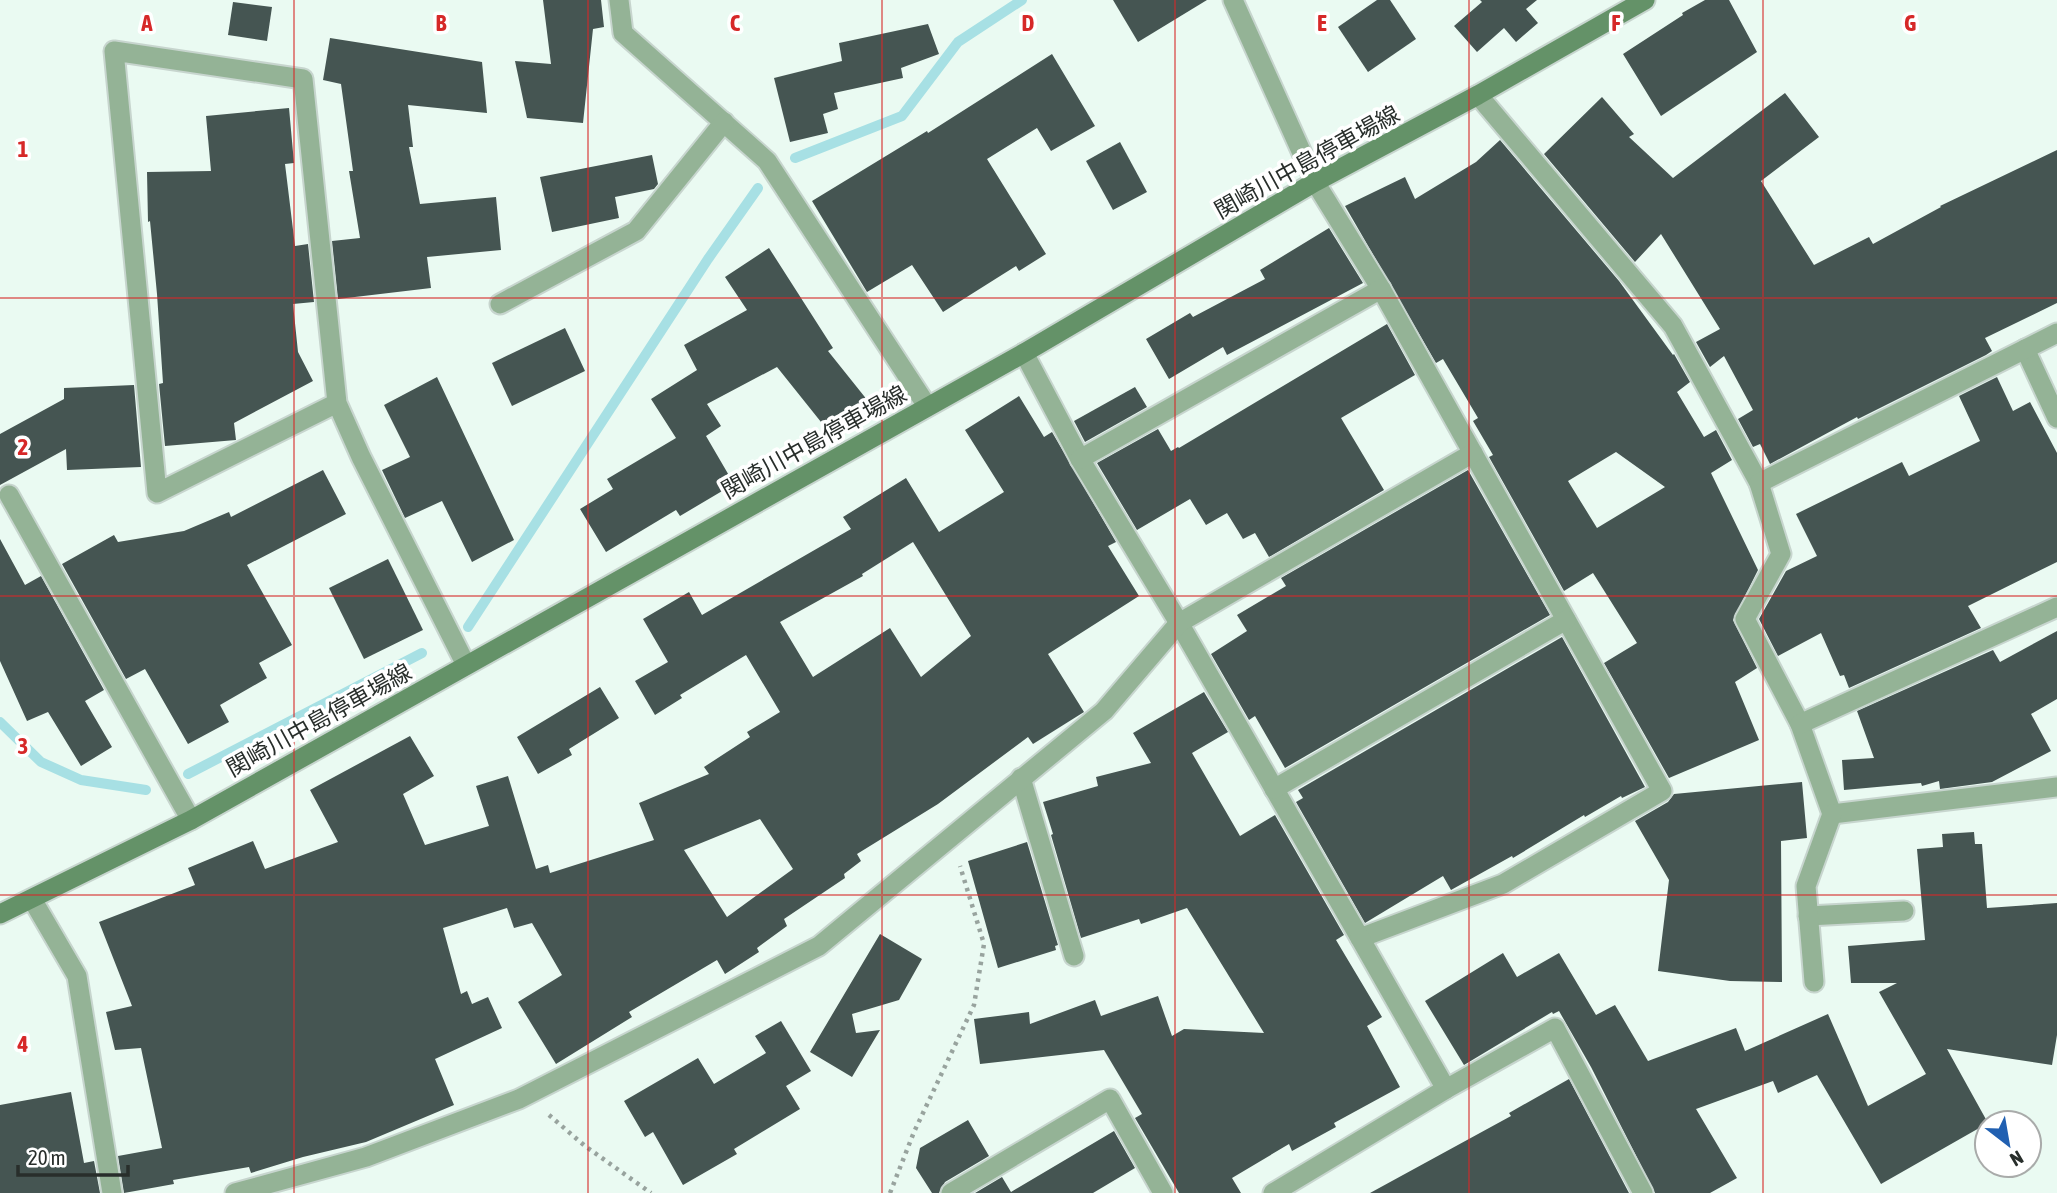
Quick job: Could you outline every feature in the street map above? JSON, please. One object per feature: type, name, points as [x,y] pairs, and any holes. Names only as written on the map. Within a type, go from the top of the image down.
[{"type":"main road","name":"関崎川中島停車場線","points":[[0,914],[191,820],[1024,353],[1315,182],[1478,95],[1645,0]]},
{"type":"street","points":[[619,0],[623,33],[767,161],[927,407]]},
{"type":"street","points":[[1233,0],[1315,182],[1381,289],[1662,791],[1503,884],[1360,938]]},
{"type":"street","points":[[337,403],[157,493],[114,51],[303,79],[337,403],[361,457],[466,666]]},
{"type":"street","points":[[1478,95],[1673,326],[1759,483],[1781,554],[1745,619],[1800,724],[1832,814],[1806,886],[1814,982]]},
{"type":"street","points":[[500,304],[636,231],[724,122]]},
{"type":"street","points":[[1080,459],[1381,289]]},
{"type":"street","points":[[1759,483],[2057,333]]},
{"type":"street","points":[[2025,349],[2057,418]]},
{"type":"street","points":[[1024,353],[1080,459],[1179,624],[1446,1089]]},
{"type":"street","points":[[234,1193],[366,1157],[531,1092],[818,946],[1104,710],[1179,624],[1473,453]]},
{"type":"street","points":[[9,495],[191,820]]},
{"type":"street","points":[[1800,724],[2057,607]]},
{"type":"street","points":[[1274,789],[1566,620]]},
{"type":"street","points":[[1021,778],[1074,956]]},
{"type":"street","points":[[1832,814],[2057,787]]},
{"type":"street","points":[[32,899],[77,976],[112,1193]]},
{"type":"street","points":[[1808,916],[1904,911]]},
{"type":"street","points":[[1273,1193],[1446,1089],[1555,1028],[1643,1193]]},
{"type":"street","points":[[951,1193],[1110,1099],[1163,1193]]},
{"type":"path","points":[[890,1193],[914,1132],[974,1005],[984,944],[951,835]]},
{"type":"path","points":[[531,1092],[537,1104],[584,1146],[651,1193]]},
{"type":"building","points":[[543,0],[601,0],[604,27],[593,29],[583,123],[527,118],[515,61],[551,64]]},
{"type":"building","points":[[1113,0],[1207,0],[1138,42]]},
{"type":"building","points":[[1377,0],[1390,0],[1416,39],[1368,72],[1338,27]]},
{"type":"building","points":[[1480,0],[1537,0],[1526,9],[1538,23],[1516,42],[1504,28],[1477,52],[1454,26],[1482,2]]},
{"type":"building","points":[[1705,0],[1729,0],[1757,52],[1661,116],[1623,54]]},
{"type":"building","points":[[233,2],[272,7],[267,41],[228,35]]},
{"type":"building","points":[[928,24],[939,54],[901,68],[903,78],[834,93],[838,109],[823,114],[828,133],[790,142],[774,78],[842,61],[839,43]]},
{"type":"building","points":[[330,38],[482,62],[487,113],[408,105],[413,147],[409,147],[420,204],[496,197],[501,250],[427,257],[431,288],[338,299],[332,241],[360,238],[349,171],[353,171],[341,84],[323,80]]},
{"type":"building","points":[[1052,54],[1095,126],[1051,151],[1037,128],[987,159],[1046,254],[1019,271],[1016,266],[943,312],[912,265],[867,292],[812,201],[927,131],[928,133]]},
{"type":"building","points":[[1785,93],[1819,137],[1761,181],[1814,265],[1869,237],[1873,244],[1940,206],[2057,150],[2057,303],[1985,338],[1992,351],[1986,355],[1858,419],[1857,417],[1770,464],[1760,444],[1753,447],[1738,419],[1753,410],[1724,356],[1710,367],[1696,342],[1720,329],[1661,234],[1635,262],[1544,154],[1602,97],[1634,134],[1629,137],[1673,178]]},
{"type":"building","points":[[289,108],[294,163],[285,164],[295,246],[308,244],[314,302],[293,304],[298,352],[313,381],[234,423],[236,440],[165,446],[159,384],[163,383],[157,294],[150,221],[148,222],[147,172],[211,171],[206,116]]},
{"type":"building","points":[[1500,140],[1619,281],[1674,354],[1690,382],[1677,392],[1704,437],[1716,430],[1732,460],[1711,473],[1758,570],[1733,620],[1757,668],[1735,682],[1759,740],[1669,778],[1604,663],[1637,643],[1593,573],[1564,591],[1489,457],[1493,455],[1473,421],[1478,418],[1443,359],[1436,363],[1345,206],[1405,177],[1415,199],[1476,162]],"holes":[[[1616,452],[1665,487],[1597,528],[1568,481]]]},
{"type":"building","points":[[1120,142],[1147,192],[1113,210],[1086,161]]},
{"type":"building","points":[[652,155],[658,184],[654,189],[615,197],[619,218],[552,232],[540,177]]},
{"type":"building","points":[[1329,228],[1363,283],[1227,355],[1223,347],[1169,379],[1146,339],[1190,313],[1193,317],[1265,279],[1260,270]]},
{"type":"building","points":[[769,248],[833,348],[828,351],[868,401],[829,432],[777,367],[707,404],[721,426],[706,436],[734,484],[680,516],[676,510],[606,552],[580,509],[613,489],[607,479],[676,438],[651,399],[697,370],[684,345],[747,310],[725,277]]},
{"type":"building","points":[[1387,324],[1415,375],[1341,418],[1384,490],[1269,557],[1255,533],[1243,539],[1227,513],[1206,525],[1190,499],[1137,530],[1097,463],[1158,429],[1171,451],[1179,448]]},
{"type":"building","points":[[565,328],[585,371],[512,406],[492,363]]},
{"type":"building","points":[[437,377],[514,540],[472,562],[442,501],[405,518],[382,470],[410,457],[384,405]]},
{"type":"building","points":[[1997,377],[2013,411],[2030,402],[2057,453],[2057,562],[1968,606],[1981,628],[1849,688],[1844,675],[1840,676],[1821,633],[1778,656],[1759,619],[1786,571],[1817,556],[1796,514],[1902,462],[1909,476],[1980,441],[1959,396]]},
{"type":"building","points":[[134,385],[141,467],[67,470],[66,449],[0,485],[0,434],[64,399],[64,388]]},
{"type":"building","points":[[1135,387],[1147,407],[1085,442],[1074,421]]},
{"type":"building","points":[[1019,396],[1044,437],[1052,432],[1116,542],[1108,546],[1139,596],[1048,654],[1084,712],[1033,744],[1028,737],[938,804],[857,854],[861,861],[844,874],[845,878],[784,919],[787,926],[757,948],[759,952],[725,974],[717,960],[629,1012],[632,1017],[556,1064],[518,1002],[562,975],[532,923],[514,928],[507,908],[443,928],[461,994],[467,991],[472,1004],[488,997],[502,1028],[435,1059],[454,1105],[366,1142],[251,1173],[249,1167],[173,1180],[174,1184],[124,1193],[118,1156],[162,1148],[141,1048],[115,1050],[106,1012],[132,1006],[99,922],[195,885],[188,868],[253,841],[265,869],[338,842],[310,790],[410,736],[434,776],[403,794],[425,845],[489,826],[476,786],[508,776],[536,869],[548,865],[550,873],[654,840],[639,803],[709,774],[704,767],[750,737],[747,732],[780,712],[746,655],[680,695],[682,698],[655,715],[635,681],[668,662],[643,619],[689,592],[702,615],[851,529],[843,517],[906,478],[939,532],[1004,492],[965,430]],"holes":[[[913,542],[971,636],[921,677],[890,628],[813,677],[780,622],[863,576],[862,574]],[[760,819],[793,869],[727,917],[684,850]]]},
{"type":"building","points":[[323,470],[346,514],[247,565],[292,645],[259,663],[267,678],[220,705],[229,722],[188,744],[145,669],[126,679],[62,564],[114,535],[118,542],[184,531],[229,512],[231,517]]},
{"type":"building","points":[[1468,470],[1550,615],[1285,768],[1255,716],[1249,720],[1211,654],[1247,631],[1237,615],[1286,586],[1281,578]]},
{"type":"building","points":[[0,539],[25,585],[41,576],[104,690],[85,701],[112,747],[81,766],[48,712],[27,721],[0,661]]},
{"type":"building","points":[[388,559],[423,630],[364,659],[329,588]]},
{"type":"building","points":[[2057,631],[2057,699],[2031,714],[2051,751],[1992,782],[1940,789],[1939,781],[1922,786],[1921,783],[1844,790],[1842,760],[1874,758],[1857,711],[1993,650],[2000,662]]},
{"type":"building","points":[[1562,637],[1645,787],[1622,798],[1621,796],[1585,817],[1584,815],[1513,858],[1512,856],[1451,890],[1443,876],[1365,923],[1296,802],[1303,798],[1298,790]]},
{"type":"building","points":[[600,687],[619,718],[569,749],[572,755],[538,774],[517,737]]},
{"type":"building","points":[[1204,692],[1228,732],[1192,753],[1240,836],[1275,815],[1344,935],[1336,940],[1382,1017],[1367,1026],[1400,1087],[1334,1123],[1336,1127],[1292,1151],[1289,1144],[1232,1178],[1241,1193],[1179,1193],[1135,1118],[1142,1114],[1104,1050],[980,1064],[974,1019],[1029,1012],[1030,1024],[1095,1000],[1101,1016],[1158,996],[1172,1036],[1184,1029],[1264,1033],[1187,908],[1141,924],[1139,919],[1081,938],[1043,802],[1098,786],[1096,777],[1151,763],[1133,733]]},
{"type":"building","points":[[1802,782],[1807,838],[1781,841],[1782,982],[1730,981],[1658,971],[1669,880],[1635,821],[1668,802],[1674,794]]},
{"type":"building","points":[[1974,832],[1975,844],[1982,844],[1987,908],[2057,903],[2057,1035],[2052,1065],[1947,1049],[1980,1109],[1973,1109],[1973,1132],[1881,1184],[1817,1075],[1778,1093],[1773,1081],[1696,1109],[1737,1178],[1710,1193],[1655,1193],[1591,1067],[1559,1011],[1553,1014],[1552,1012],[1464,1065],[1425,1001],[1503,953],[1517,977],[1559,953],[1596,1015],[1615,1005],[1648,1061],[1736,1028],[1745,1051],[1828,1014],[1868,1106],[1926,1074],[1879,992],[1897,983],[1851,983],[1848,946],[1925,940],[1917,849],[1943,847],[1942,834]]},
{"type":"building","points":[[1027,842],[1058,945],[1055,946],[1056,950],[998,968],[968,861]]},
{"type":"building","points":[[880,934],[922,959],[899,1000],[852,1014],[856,1033],[880,1030],[852,1077],[810,1052]]},
{"type":"building","points":[[781,1021],[811,1071],[786,1086],[800,1109],[734,1149],[737,1154],[683,1185],[653,1132],[645,1137],[624,1101],[698,1058],[714,1084],[766,1053],[755,1036]]},
{"type":"building","points":[[1569,1079],[1629,1193],[1370,1193],[1511,1116],[1509,1113]]},
{"type":"building","points":[[71,1092],[84,1163],[94,1161],[100,1193],[0,1193],[0,1105]]},
{"type":"building","points":[[968,1120],[989,1156],[945,1182],[939,1193],[932,1193],[916,1168],[920,1148]]},
{"type":"building","points":[[1114,1131],[1135,1168],[1093,1193],[975,1193],[1002,1177],[1011,1192]]},
{"type":"waterway","points":[[795,158],[902,116],[958,42],[1022,0]]},
{"type":"waterway","points":[[468,627],[708,259],[758,188]]},
{"type":"waterway","points":[[188,774],[422,653]]},
{"type":"waterway","points":[[0,722],[41,762],[81,780],[146,790]]}]
